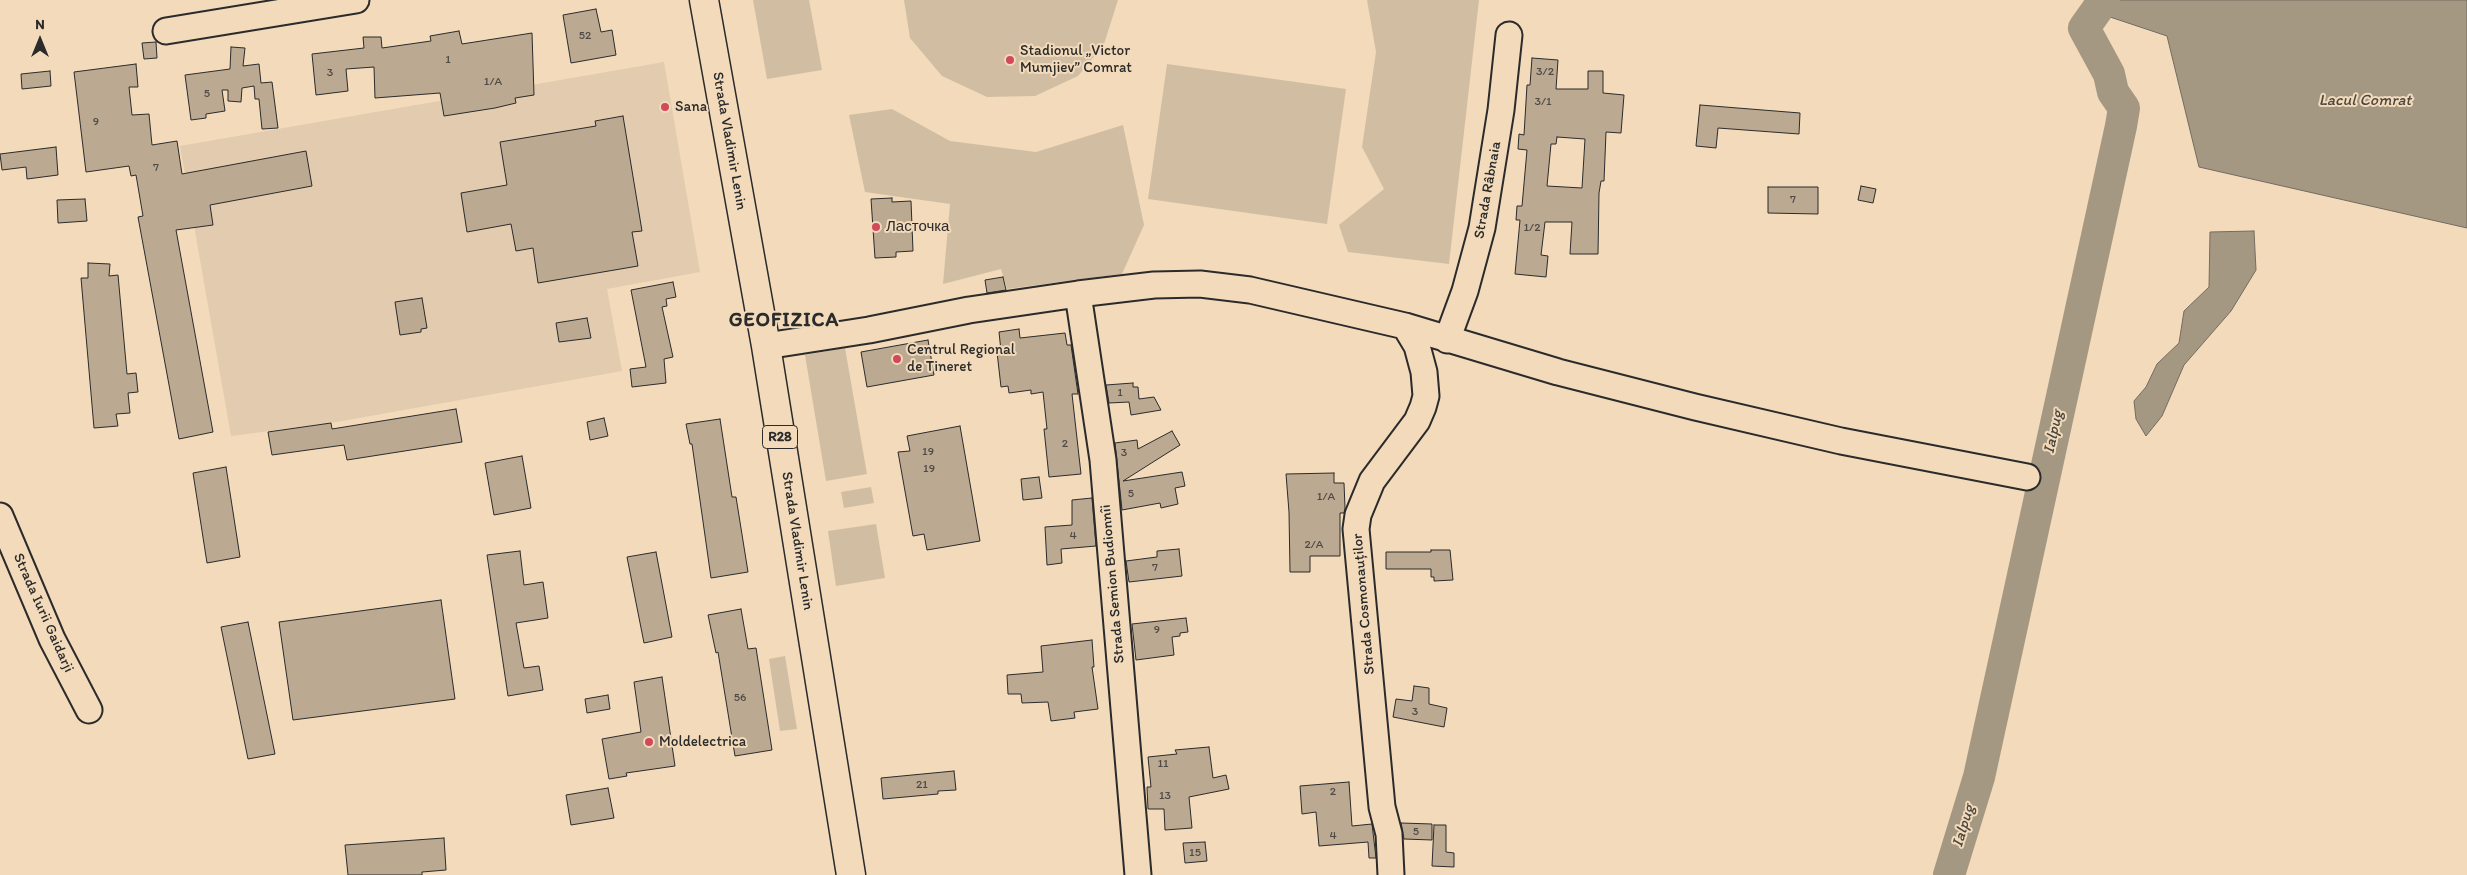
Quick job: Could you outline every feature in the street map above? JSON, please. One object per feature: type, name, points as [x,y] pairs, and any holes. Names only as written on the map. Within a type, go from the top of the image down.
[{"type":"main road","name":"Strada Vladimir Lenin","points":[[704,0],[766,346],[851,875]]},
{"type":"street","points":[[166,31],[356,0]]},
{"type":"street","name":"Strada Râbnaia","points":[[1447,340],[1465,291],[1482,228],[1501,110],[1509,35]]},
{"type":"street","points":[[766,346],[1078,294],[1154,285],[1200,284],[1250,290],[1405,326],[1447,340],[1695,407],[1841,441],[2027,477]]},
{"type":"street","name":"Strada Semion Budionnîi","points":[[1078,294],[1102,460],[1138,875]]},
{"type":"street","name":"Strada Cosmonauților","points":[[1391,875],[1389,834],[1382,807],[1356,529],[1360,509],[1372,481],[1417,421],[1424,407],[1426,396],[1424,372],[1417,346],[1405,326]]},
{"type":"street","name":"Strada Iurii Gaidarji","points":[[0,516],[52,639],[89,710]]},
{"type":"shaded area","points":[[753,0],[809,0],[822,70],[767,79]]},
{"type":"shaded area","name":"Stadionul „Victor Mumjiev” Comrat","points":[[904,0],[1118,0],[1104,44],[1078,76],[1035,96],[987,97],[942,76],[910,38]]},
{"type":"shaded area","points":[[1367,0],[1479,0],[1449,264],[1348,252],[1339,225],[1384,189],[1362,147],[1376,52]]},
{"type":"shaded area","points":[[664,62],[700,272],[607,289],[622,371],[331,423],[231,436],[180,146]]},
{"type":"shaded area","points":[[1167,64],[1346,89],[1327,224],[1148,199]]},
{"type":"shaded area","points":[[892,109],[950,141],[1036,152],[1123,125],[1144,225],[1122,274],[1007,289],[1001,269],[943,284],[950,204],[865,192],[849,115]]},
{"type":"shaded area","points":[[845,348],[867,474],[826,481],[805,355]]},
{"type":"shaded area","points":[[871,487],[874,503],[844,508],[841,492]]},
{"type":"shaded area","points":[[876,524],[885,578],[836,586],[828,531]]},
{"type":"shaded area","points":[[785,656],[797,729],[780,731],[769,659]]},
{"type":"water","name":"Lacul Comrat","points":[[2087,0],[2467,0],[2467,228],[2199,167],[2167,36],[2095,12]]},
{"type":"water","points":[[2254,231],[2256,270],[2231,311],[2184,365],[2162,416],[2146,436],[2136,419],[2134,401],[2146,387],[2157,364],[2179,343],[2184,311],[2209,287],[2210,232]]},
{"type":"building","points":[[596,9],[601,32],[612,30],[616,55],[571,63],[563,15]]},
{"type":"building","points":[[459,31],[462,44],[532,33],[534,95],[515,98],[516,103],[495,108],[444,116],[440,93],[375,98],[374,67],[346,69],[348,91],[316,95],[312,54],[364,48],[363,37],[381,37],[382,48],[431,41],[430,36]]},
{"type":"building","points":[[156,42],[157,58],[144,59],[142,43]]},
{"type":"building","points":[[231,47],[245,48],[243,66],[259,64],[261,83],[272,82],[278,128],[262,129],[259,99],[255,99],[254,86],[242,88],[241,102],[228,101],[228,90],[222,90],[225,111],[206,114],[206,118],[191,120],[185,75],[230,69]]},
{"type":"building","points":[[1532,58],[1558,60],[1556,89],[1588,89],[1588,71],[1603,71],[1603,93],[1624,95],[1621,133],[1606,132],[1604,181],[1601,181],[1599,193],[1598,254],[1570,254],[1572,222],[1545,222],[1541,255],[1548,256],[1546,277],[1515,274],[1520,220],[1516,220],[1517,206],[1522,206],[1527,150],[1518,149],[1519,134],[1524,135],[1527,85],[1530,85]],"holes":[[[1557,137],[1585,139],[1582,188],[1547,186],[1551,144],[1556,144]]]},
{"type":"building","points":[[136,64],[138,87],[129,87],[132,115],[149,114],[152,145],[177,141],[182,174],[306,151],[312,186],[210,205],[213,225],[176,230],[213,432],[179,439],[138,217],[143,216],[136,175],[131,176],[129,166],[86,172],[74,72]]},
{"type":"building","points":[[50,71],[51,86],[22,89],[21,74]]},
{"type":"building","points":[[1700,105],[1800,113],[1799,134],[1718,128],[1716,148],[1696,146]]},
{"type":"building","points":[[623,116],[642,231],[632,232],[638,266],[538,283],[533,248],[516,251],[511,224],[467,232],[461,193],[507,185],[500,142],[596,126],[595,121]]},
{"type":"building","points":[[56,147],[58,175],[27,179],[26,167],[2,170],[0,154]]},
{"type":"building","points":[[1861,186],[1876,189],[1873,203],[1858,200]]},
{"type":"building","points":[[1768,187],[1818,187],[1818,214],[1768,213]]},
{"type":"building","points":[[892,198],[892,202],[911,201],[913,251],[896,252],[896,257],[875,258],[871,199]]},
{"type":"building","points":[[85,199],[87,221],[58,223],[57,200]]},
{"type":"building","points":[[88,263],[110,264],[109,276],[118,275],[127,374],[136,373],[138,392],[128,393],[130,413],[116,414],[118,426],[94,428],[81,278],[88,278]]},
{"type":"building","points":[[1003,277],[1006,290],[987,293],[985,280]]},
{"type":"building","points":[[673,282],[676,297],[666,299],[667,306],[662,307],[673,357],[664,359],[666,383],[632,387],[630,369],[646,367],[631,290]]},
{"type":"building","points":[[422,298],[427,328],[421,329],[421,332],[400,335],[395,302]]},
{"type":"building","points":[[587,318],[591,338],[559,342],[556,323]]},
{"type":"building","points":[[1019,329],[1020,338],[1065,333],[1067,345],[1071,345],[1078,394],[1072,394],[1081,474],[1049,477],[1044,429],[1047,429],[1043,392],[1031,394],[1031,390],[1009,393],[1008,386],[1001,387],[997,352],[1001,351],[999,332]]},
{"type":"building","points":[[928,340],[934,375],[867,387],[861,352]]},
{"type":"building","points":[[1133,383],[1133,387],[1138,387],[1139,399],[1154,397],[1161,410],[1131,415],[1129,402],[1109,403],[1106,385]]},
{"type":"building","points":[[456,409],[462,442],[347,460],[344,445],[272,455],[268,432],[331,423],[332,429]]},
{"type":"building","points":[[604,418],[608,436],[590,440],[587,422]]},
{"type":"building","points":[[720,419],[732,497],[736,497],[748,572],[711,578],[692,444],[690,444],[686,424]]},
{"type":"building","points":[[960,426],[980,541],[927,550],[924,534],[913,536],[898,452],[910,451],[907,436]]},
{"type":"building","points":[[1172,431],[1180,445],[1123,481],[1182,472],[1185,486],[1175,488],[1178,504],[1161,508],[1160,503],[1122,510],[1115,443],[1137,440],[1138,449]]},
{"type":"building","points":[[522,456],[531,508],[494,515],[485,463]]},
{"type":"building","points":[[226,467],[240,557],[207,563],[193,473]]},
{"type":"building","points":[[1334,473],[1334,483],[1344,483],[1345,508],[1344,513],[1340,513],[1340,556],[1310,556],[1310,572],[1290,572],[1286,474]]},
{"type":"building","points":[[1039,477],[1042,498],[1023,500],[1021,479]]},
{"type":"building","points":[[1092,498],[1096,546],[1061,549],[1062,563],[1047,565],[1045,527],[1072,525],[1072,500]]},
{"type":"building","points":[[1179,549],[1182,576],[1129,582],[1126,561],[1157,557],[1157,551]]},
{"type":"building","points":[[1431,550],[1450,550],[1453,580],[1434,581],[1434,577],[1431,577],[1431,569],[1386,569],[1386,552],[1431,552]]},
{"type":"building","points":[[520,551],[524,585],[543,582],[548,618],[516,623],[524,668],[539,666],[543,690],[508,696],[487,555]]},
{"type":"building","points":[[656,552],[672,637],[644,643],[627,557]]},
{"type":"building","points":[[441,600],[455,699],[293,720],[279,622]]},
{"type":"building","points":[[741,609],[748,649],[756,648],[772,750],[735,756],[718,652],[716,653],[708,615]]},
{"type":"building","points":[[1186,618],[1188,632],[1172,637],[1174,655],[1136,660],[1132,624]]},
{"type":"building","points":[[248,622],[275,754],[248,759],[221,627]]},
{"type":"building","points":[[1092,640],[1094,667],[1092,667],[1098,709],[1074,712],[1075,718],[1051,721],[1048,702],[1022,703],[1021,694],[1008,694],[1007,675],[1043,672],[1041,646]]},
{"type":"building","points":[[662,677],[675,766],[626,773],[627,776],[609,779],[602,739],[641,732],[634,682]]},
{"type":"building","points":[[1414,686],[1429,688],[1429,704],[1447,708],[1444,727],[1393,717],[1396,699],[1412,701]]},
{"type":"building","points":[[608,695],[610,709],[587,713],[585,699]]},
{"type":"building","points":[[1209,747],[1213,778],[1226,775],[1229,789],[1189,797],[1192,828],[1165,830],[1164,809],[1148,809],[1147,787],[1151,787],[1148,757],[1177,754],[1175,750]]},
{"type":"building","points":[[954,771],[956,790],[938,791],[938,794],[883,799],[881,778]]},
{"type":"building","points":[[1349,782],[1352,826],[1372,824],[1376,858],[1369,858],[1368,842],[1319,846],[1316,812],[1302,814],[1300,786]]},
{"type":"building","points":[[608,788],[614,818],[571,825],[566,795]]},
{"type":"building","points":[[1401,823],[1432,824],[1432,840],[1404,839]]},
{"type":"building","points":[[1434,825],[1446,825],[1446,852],[1454,853],[1454,867],[1432,866]]},
{"type":"building","points":[[444,838],[446,870],[422,872],[422,875],[348,875],[345,845]]},
{"type":"building","points":[[1205,842],[1207,861],[1185,863],[1183,843]]},
{"type":"waterway","name":"Ialpug","points":[[1949,875],[1979,777],[2121,126],[2124,108],[2113,92],[2109,74],[2084,28],[2104,0]]},
{"type":"place","name":"Stadionul „Victor Mumjiev” Comrat","points":[[1010,60]]},
{"type":"place","name":"Sana","points":[[665,107]]},
{"type":"place","name":"Ласточка","points":[[876,227]]},
{"type":"place","name":"Centrul Regional de Tineret","points":[[897,359]]},
{"type":"place","name":"Moldelectrica","points":[[649,742]]},
{"type":"district","name":"GEOFIZICA","points":[[784,321]]}]
